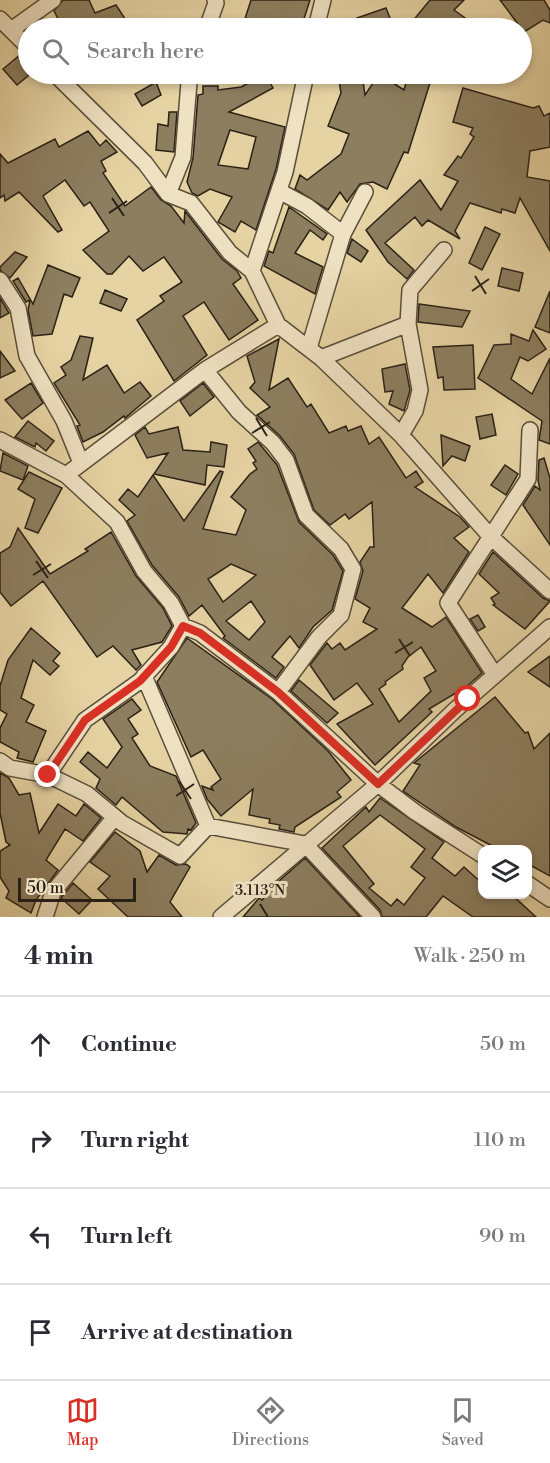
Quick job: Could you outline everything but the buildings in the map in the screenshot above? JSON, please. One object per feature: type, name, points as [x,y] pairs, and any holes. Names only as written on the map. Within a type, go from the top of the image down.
[{"type":"street","points":[[18,18],[53,0]]},
{"type":"street","points":[[211,18],[215,0]]},
{"type":"street","points":[[318,18],[323,0]]},
{"type":"street","points":[[5,25],[18,37]]},
{"type":"street","points":[[65,84],[145,163],[168,194],[191,203],[230,253],[252,271],[278,325],[321,358],[401,435],[490,536],[550,591]]},
{"type":"street","points":[[168,194],[183,157],[191,84]]},
{"type":"street","points":[[252,271],[279,191],[306,84]]},
{"type":"street","points":[[279,191],[307,206],[343,234]]},
{"type":"street","points":[[309,348],[343,234],[365,192]]},
{"type":"street","points":[[401,435],[415,411],[420,390],[408,324],[410,290],[444,250]]},
{"type":"street","points":[[0,280],[18,308],[27,356],[64,421],[81,463]]},
{"type":"street","points":[[321,358],[408,324]]},
{"type":"street","points":[[66,475],[205,370],[278,325]]},
{"type":"street","points":[[205,370],[239,412],[273,443],[285,460],[306,515],[341,549],[353,569],[341,615],[319,638],[278,692]]},
{"type":"street","points":[[495,675],[448,603],[528,479],[530,430]]},
{"type":"street","points":[[0,440],[66,475],[117,522],[144,571],[171,603],[183,626],[200,633],[278,692],[378,784],[415,812],[478,852]]},
{"type":"street","points":[[48,775],[85,720],[144,676],[171,647],[183,626]]},
{"type":"street","points":[[221,917],[304,844],[378,784],[550,627]]},
{"type":"street","points":[[144,676],[208,826]]},
{"type":"street","points":[[0,761],[10,768],[48,775],[87,794],[115,817],[180,856],[208,826]]},
{"type":"street","points":[[45,917],[54,892],[115,817]]},
{"type":"street","points":[[208,826],[304,844],[373,917]]},
{"type":"street","points":[[532,887],[550,898]]},
{"type":"route","points":[[48,775],[85,720],[140,681],[171,647],[183,626],[200,633],[278,692],[338,744],[378,784],[468,699]]}]
